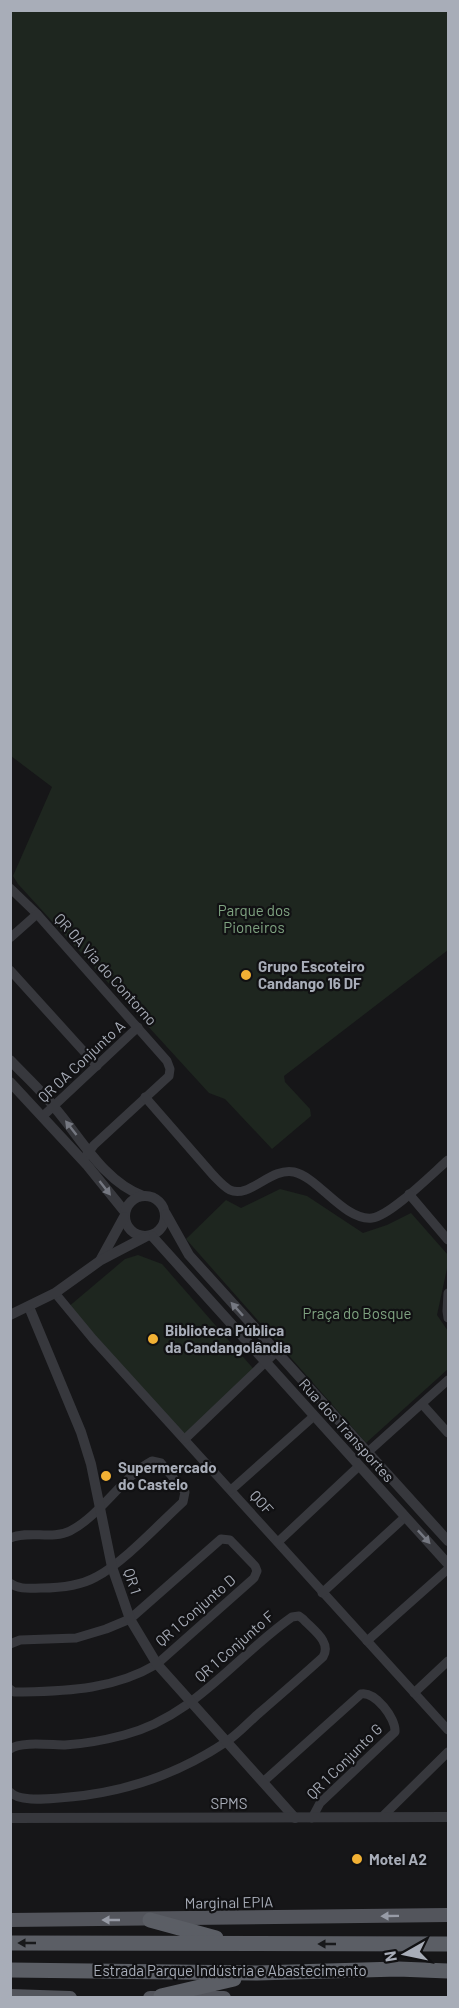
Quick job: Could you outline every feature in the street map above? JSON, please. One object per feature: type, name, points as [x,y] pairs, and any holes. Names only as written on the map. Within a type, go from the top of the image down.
[{"type":"highway","points":[[150,1920],[234,1943]]},
{"type":"highway","points":[[419,1944],[448,1938]]},
{"type":"highway","name":"Estrada Parque Indústria e Abastecimento","points":[[10,1944],[448,1944]]},
{"type":"highway","points":[[398,1969],[448,1982]]},
{"type":"highway","name":"Estrada Parque Indústria e Abastecimento","points":[[10,1970],[258,1973],[398,1969],[448,1971]]},
{"type":"highway","points":[[156,1997],[258,1973]]},
{"type":"main road","name":"Marginal EPIA","points":[[10,1920],[448,1915]]},
{"type":"main road","points":[[10,1996],[70,1998]]},
{"type":"main road","points":[[156,1997],[225,1998]]},
{"type":"street","name":"QR 0A Via do Contorno","points":[[10,888],[37,914],[167,1061],[170,1069],[169,1076],[145,1097]]},
{"type":"street","points":[[10,938],[37,914]]},
{"type":"street","points":[[10,970],[97,1066]]},
{"type":"street","name":"QR 0A Conjunto A","points":[[43,1116],[138,1027]]},
{"type":"street","points":[[10,1060],[54,1106],[125,1215],[126,1225],[131,1231],[148,1237]]},
{"type":"street","points":[[10,1082],[43,1116],[114,1179],[134,1193],[158,1200],[165,1214],[164,1224],[159,1231],[101,1260],[55,1293],[10,1315]]},
{"type":"street","points":[[86,1155],[145,1097],[213,1174],[231,1190],[240,1192],[271,1176],[288,1171],[306,1176],[331,1199],[366,1218],[380,1216],[391,1209],[448,1160]]},
{"type":"street","points":[[409,1194],[448,1240]]},
{"type":"street","points":[[101,1260],[131,1201],[143,1196]]},
{"type":"street","name":"Rua dos Transportes","points":[[165,1214],[189,1256],[448,1541]]},
{"type":"street","name":"Rua dos Transportes","points":[[148,1237],[266,1362],[448,1564]]},
{"type":"street","name":"QOF","points":[[55,1293],[93,1339],[448,1730]]},
{"type":"street","points":[[448,1293],[448,1318]]},
{"type":"street","name":"QR 1","points":[[28,1307],[81,1432],[100,1506],[112,1567],[130,1619],[157,1664],[295,1818]]},
{"type":"street","points":[[185,1439],[276,1352]]},
{"type":"street","points":[[368,1452],[448,1380]]},
{"type":"street","points":[[422,1404],[448,1432]]},
{"type":"street","points":[[231,1490],[314,1416]]},
{"type":"street","points":[[10,1538],[19,1535],[60,1534],[69,1531],[148,1463],[155,1461],[161,1463],[185,1492],[186,1498],[183,1502],[112,1567],[96,1577],[72,1585],[50,1588],[20,1588],[10,1583]]},
{"type":"street","points":[[278,1542],[359,1466]]},
{"type":"street","points":[[392,1502],[403,1492]]},
{"type":"street","points":[[322,1593],[405,1517]]},
{"type":"street","name":"QR 1 Conjunto D","points":[[10,1644],[21,1640],[59,1640],[88,1636],[130,1619],[221,1539],[230,1540],[255,1566],[257,1574],[254,1578],[157,1664],[115,1683],[91,1688],[23,1692],[14,1692],[10,1689]]},
{"type":"street","points":[[367,1641],[448,1569]]},
{"type":"street","name":"QR 1 Conjunto F","points":[[192,1702],[292,1617],[299,1616],[324,1640],[326,1649],[322,1657],[228,1741]]},
{"type":"street","points":[[414,1693],[448,1661]]},
{"type":"street","name":"QR 1 Conjunto G","points":[[264,1781],[356,1698],[364,1693],[373,1696],[392,1717],[395,1722],[395,1732],[320,1803],[312,1818]]},
{"type":"street","points":[[10,1749],[19,1745],[66,1744],[125,1735],[154,1723],[192,1702]]},
{"type":"street","points":[[10,1792],[16,1797],[55,1798],[93,1795],[120,1789],[178,1770],[228,1741]]},
{"type":"street","points":[[382,1817],[448,1752]]},
{"type":"street","name":"SPMS","points":[[10,1818],[448,1817]]},
{"type":"green space","name":"Parque dos Pioneiros","points":[[10,11],[448,11],[448,950],[284,1076],[285,1082],[310,1109],[311,1116],[272,1149],[225,1099],[209,1093],[13,876],[52,787],[11,756]]},
{"type":"green space","name":"Praça do Bosque","points":[[280,1189],[307,1196],[363,1233],[387,1225],[411,1213],[448,1255],[437,1315],[448,1331],[448,1369],[366,1443],[186,1239],[226,1200],[241,1208]]},
{"type":"green space","points":[[138,1255],[162,1264],[257,1373],[188,1439],[67,1308],[125,1259]]},
{"type":"place","name":"Grupo Escoteiro Candango 16 DF","points":[[246,975]]},
{"type":"place","name":"Biblioteca Pública da Candangolândia","points":[[153,1339]]},
{"type":"place","name":"Supermercado do Castelo","points":[[106,1476]]},
{"type":"place","name":"Motel A2","points":[[357,1859]]}]
